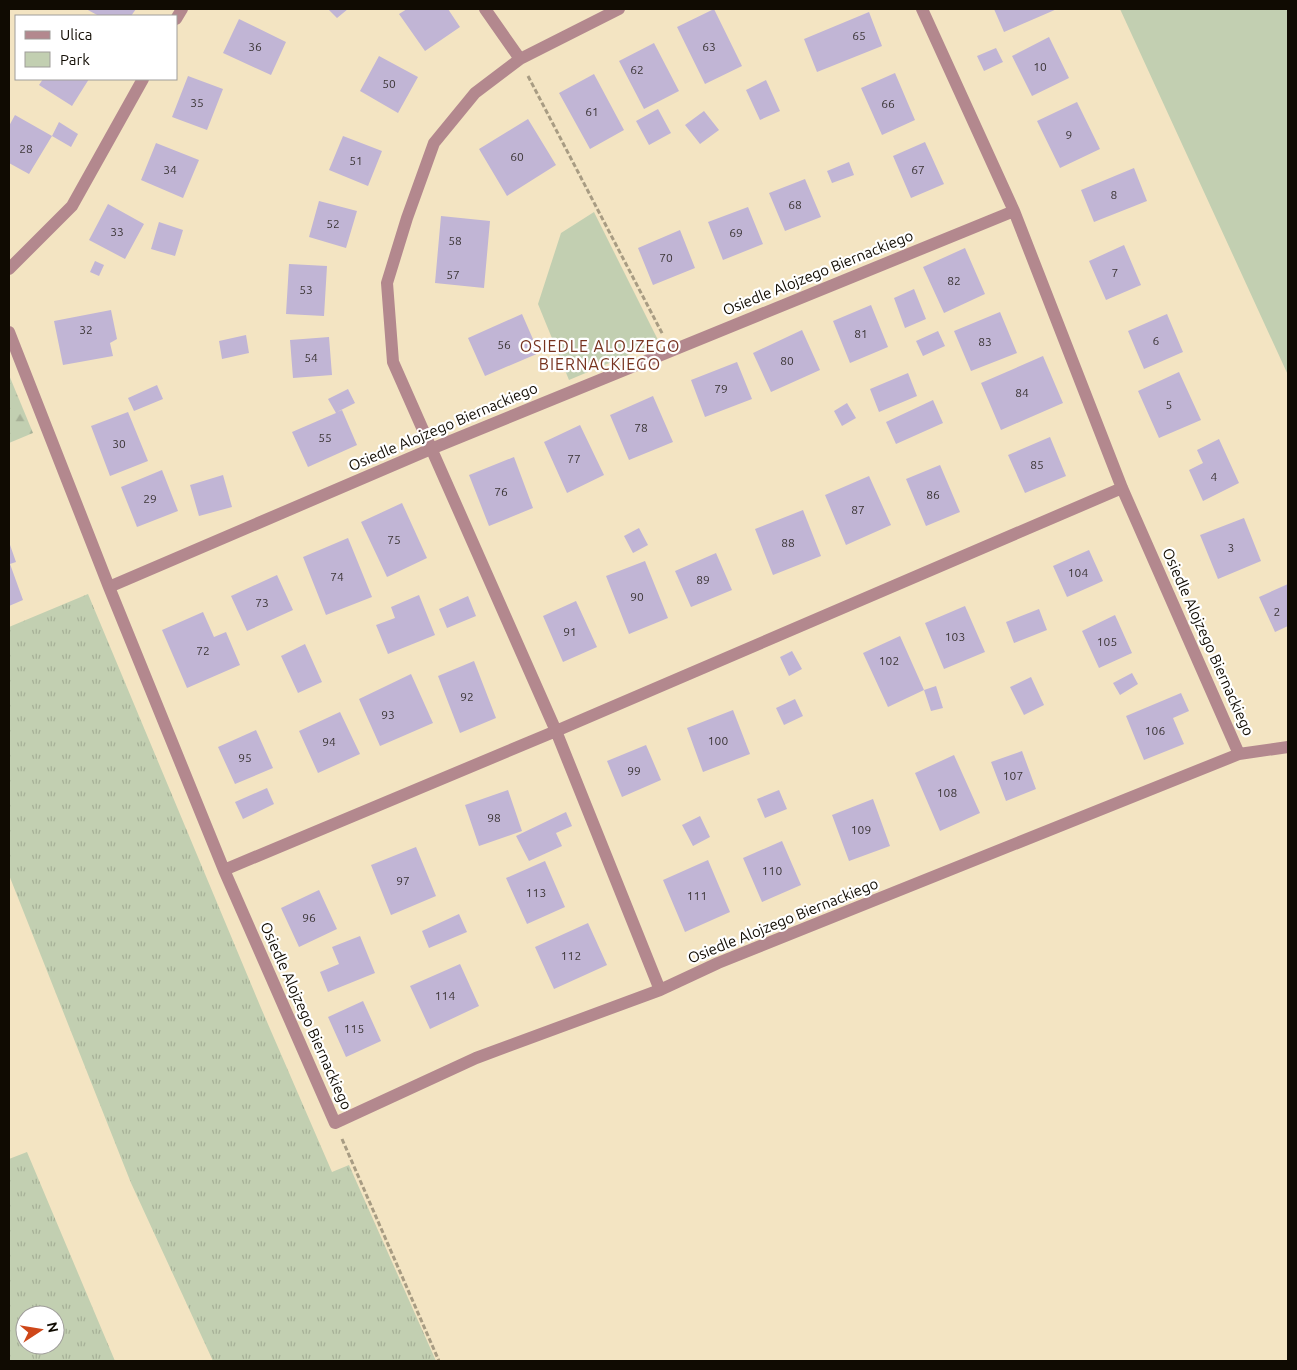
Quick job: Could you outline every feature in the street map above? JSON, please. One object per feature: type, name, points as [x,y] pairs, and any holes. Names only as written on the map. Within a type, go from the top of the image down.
[{"type":"street","points":[[485,9],[520,60]]},
{"type":"street","points":[[619,9],[520,60],[475,93],[434,143],[407,218],[387,283],[393,362],[556,731],[660,990]]},
{"type":"street","name":"Osiedle Alojzego Biernackiego","points":[[9,332],[109,587],[224,870],[334,1123],[476,1058],[660,990],[718,963],[1239,754],[1122,488],[1014,211],[922,9]]},
{"type":"street","points":[[9,269],[72,206],[142,80]]},
{"type":"street","name":"Osiedle Alojzego Biernackiego","points":[[109,587],[431,449],[1014,211]]},
{"type":"street","points":[[224,870],[556,731],[1122,488]]},
{"type":"street","points":[[1239,754],[1288,747]]},
{"type":"path","points":[[520,60],[671,351]]},
{"type":"path","points":[[334,1123],[439,1361]]},
{"type":"green space","points":[[1120,9],[1288,9],[1288,375]]},
{"type":"green space","points":[[594,212],[659,342],[569,380],[538,304],[561,233]]},
{"type":"green space","points":[[9,375],[33,433],[9,443]]},
{"type":"green space","points":[[88,594],[261,1008],[332,1172],[349,1165],[436,1361],[213,1361],[131,1183],[9,875],[9,627]]},
{"type":"green space","points":[[27,1152],[115,1361],[9,1361],[9,1159]]},
{"type":"building","points":[[86,9],[136,9],[132,15],[97,15]]},
{"type":"building","points":[[328,9],[348,9],[337,18]]},
{"type":"building","points":[[407,9],[448,9],[460,27],[425,51],[399,14]]},
{"type":"building","points":[[714,9],[742,66],[705,84],[677,27]]},
{"type":"building","points":[[994,9],[1057,9],[1004,32]]},
{"type":"building","points":[[869,12],[882,46],[817,72],[804,39]]},
{"type":"building","points":[[239,19],[286,42],[271,75],[223,53]]},
{"type":"building","points":[[1049,37],[1069,78],[1032,96],[1012,56]]},
{"type":"building","points":[[654,43],[679,91],[644,109],[619,61]]},
{"type":"building","points":[[996,48],[1003,62],[984,71],[977,56]]},
{"type":"building","points":[[379,56],[418,77],[398,113],[360,91]]},
{"type":"building","points":[[895,73],[915,120],[882,135],[861,88]]},
{"type":"building","points":[[594,74],[624,130],[590,149],[559,93]]},
{"type":"building","points":[[188,76],[223,89],[207,130],[172,117]]},
{"type":"building","points":[[42,80],[88,80],[72,106],[39,85]]},
{"type":"building","points":[[766,80],[780,111],[760,120],[746,90]]},
{"type":"building","points":[[1077,102],[1100,149],[1060,168],[1037,121]]},
{"type":"building","points":[[658,109],[671,133],[649,145],[636,121]]},
{"type":"building","points":[[704,111],[719,130],[700,144],[685,125]]},
{"type":"building","points":[[15,115],[52,136],[29,174],[9,163],[9,126]]},
{"type":"building","points":[[528,119],[556,165],[507,196],[479,149]]},
{"type":"building","points":[[59,122],[78,134],[71,147],[52,136]]},
{"type":"building","points":[[343,136],[382,151],[368,186],[329,170]]},
{"type":"building","points":[[925,142],[944,184],[911,198],[893,156]]},
{"type":"building","points":[[156,143],[199,160],[183,198],[141,180]]},
{"type":"building","points":[[849,162],[854,175],[832,183],[827,171]]},
{"type":"building","points":[[1134,168],[1147,201],[1094,222],[1081,190]]},
{"type":"building","points":[[805,179],[821,217],[785,231],[769,193]]},
{"type":"building","points":[[319,201],[357,211],[346,248],[309,237]]},
{"type":"building","points":[[108,204],[144,224],[125,259],[89,240]]},
{"type":"building","points":[[748,207],[763,244],[723,260],[708,222]]},
{"type":"building","points":[[441,216],[490,221],[484,288],[435,283]]},
{"type":"building","points":[[159,222],[183,230],[175,256],[151,249]]},
{"type":"building","points":[[680,230],[695,268],[653,285],[638,248]]},
{"type":"building","points":[[1124,245],[1141,285],[1106,300],[1089,261]]},
{"type":"building","points":[[965,248],[985,294],[944,313],[923,267]]},
{"type":"building","points":[[95,261],[104,265],[99,276],[90,272]]},
{"type":"building","points":[[289,264],[327,266],[324,316],[286,314]]},
{"type":"building","points":[[914,289],[926,319],[905,328],[894,298]]},
{"type":"building","points":[[871,305],[888,347],[850,363],[833,321]]},
{"type":"building","points":[[111,310],[117,339],[110,343],[113,356],[63,365],[54,321]]},
{"type":"building","points":[[1000,312],[1017,353],[971,371],[954,331]]},
{"type":"building","points":[[522,314],[539,353],[485,376],[468,338]]},
{"type":"building","points":[[1167,314],[1183,352],[1144,369],[1128,331]]},
{"type":"building","points":[[802,330],[820,370],[771,392],[753,353]]},
{"type":"building","points":[[938,331],[945,346],[923,356],[916,341]]},
{"type":"building","points":[[246,335],[249,353],[222,359],[219,341]]},
{"type":"building","points":[[329,337],[332,375],[293,378],[290,340]]},
{"type":"building","points":[[1043,356],[1063,403],[1001,430],[981,383]]},
{"type":"building","points":[[737,362],[752,399],[705,417],[691,380]]},
{"type":"building","points":[[1179,372],[1201,420],[1159,438],[1138,391]]},
{"type":"building","points":[[908,373],[917,396],[879,412],[870,389]]},
{"type":"building","points":[[157,385],[163,399],[134,411],[128,398]]},
{"type":"building","points":[[348,389],[355,403],[337,412],[342,410],[357,445],[308,467],[292,432],[336,413],[328,399]]},
{"type":"building","points":[[653,396],[673,442],[629,460],[610,415]]},
{"type":"building","points":[[933,400],[943,423],[896,444],[886,422]]},
{"type":"building","points":[[847,403],[856,418],[842,426],[834,411]]},
{"type":"building","points":[[128,412],[148,461],[110,476],[91,426]]},
{"type":"building","points":[[580,425],[604,475],[567,493],[544,442]]},
{"type":"building","points":[[1050,437],[1066,476],[1025,493],[1008,455]]},
{"type":"building","points":[[1219,439],[1239,483],[1203,501],[1189,470],[1203,463],[1197,450]]},
{"type":"building","points":[[514,457],[533,508],[489,526],[469,475]]},
{"type":"building","points":[[940,465],[960,512],[926,526],[906,479]]},
{"type":"building","points":[[162,470],[178,511],[137,527],[121,487]]},
{"type":"building","points":[[223,475],[232,507],[199,516],[190,485]]},
{"type":"building","points":[[869,476],[891,525],[846,545],[825,495]]},
{"type":"building","points":[[402,503],[427,558],[387,577],[361,522]]},
{"type":"building","points":[[803,510],[821,556],[773,575],[755,529]]},
{"type":"building","points":[[1244,518],[1261,561],[1218,579],[1200,535]]},
{"type":"building","points":[[639,528],[648,545],[633,553],[624,536]]},
{"type":"building","points":[[348,538],[372,597],[326,615],[303,557]]},
{"type":"building","points":[[9,542],[16,562],[10,564],[23,600],[9,606]]},
{"type":"building","points":[[1089,550],[1103,581],[1067,597],[1053,566]]},
{"type":"building","points":[[716,553],[732,590],[691,607],[675,571]]},
{"type":"building","points":[[645,561],[668,618],[629,634],[606,576]]},
{"type":"building","points":[[277,575],[293,610],[247,631],[231,596]]},
{"type":"building","points":[[1288,584],[1288,626],[1275,632],[1259,597]]},
{"type":"building","points":[[419,595],[435,635],[388,654],[376,625],[395,618],[391,607]]},
{"type":"building","points":[[468,596],[476,616],[447,628],[439,609]]},
{"type":"building","points":[[576,601],[597,647],[563,662],[543,616]]},
{"type":"building","points":[[965,606],[985,652],[944,669],[925,623]]},
{"type":"building","points":[[1039,609],[1047,630],[1014,643],[1006,622]]},
{"type":"building","points":[[203,612],[214,637],[226,632],[240,665],[187,688],[162,630]]},
{"type":"building","points":[[1115,615],[1132,653],[1099,668],[1082,631]]},
{"type":"building","points":[[900,636],[924,690],[888,707],[863,653]]},
{"type":"building","points":[[305,644],[322,682],[298,693],[281,656]]},
{"type":"building","points":[[792,651],[802,669],[789,676],[780,657]]},
{"type":"building","points":[[474,661],[496,718],[460,733],[438,676]]},
{"type":"building","points":[[1132,673],[1138,684],[1120,695],[1113,683]]},
{"type":"building","points":[[411,674],[433,723],[380,746],[359,699]]},
{"type":"building","points":[[1031,677],[1044,705],[1024,715],[1010,687]]},
{"type":"building","points":[[936,686],[943,708],[931,711],[924,690]]},
{"type":"building","points":[[1181,693],[1189,711],[1173,718],[1184,744],[1144,760],[1126,716]]},
{"type":"building","points":[[795,699],[803,716],[784,725],[776,708]]},
{"type":"building","points":[[733,710],[750,754],[703,772],[687,728]]},
{"type":"building","points":[[340,712],[360,754],[318,773],[299,731]]},
{"type":"building","points":[[256,730],[273,768],[235,784],[218,747]]},
{"type":"building","points":[[646,745],[661,780],[622,797],[607,761]]},
{"type":"building","points":[[1022,751],[1036,789],[1006,801],[991,762]]},
{"type":"building","points":[[954,755],[980,813],[940,831],[915,773]]},
{"type":"building","points":[[267,788],[274,804],[243,819],[235,802]]},
{"type":"building","points":[[508,790],[522,831],[479,846],[465,805]]},
{"type":"building","points":[[779,790],[787,809],[765,818],[757,799]]},
{"type":"building","points":[[873,799],[890,846],[849,861],[832,815]]},
{"type":"building","points":[[566,812],[572,826],[556,833],[562,846],[529,861],[516,836]]},
{"type":"building","points":[[700,816],[710,837],[693,846],[682,825]]},
{"type":"building","points":[[782,841],[801,885],[762,902],[743,858]]},
{"type":"building","points":[[416,847],[436,896],[391,915],[371,865]]},
{"type":"building","points":[[708,860],[730,912],[685,932],[663,880]]},
{"type":"building","points":[[545,861],[565,907],[527,924],[506,878]]},
{"type":"building","points":[[319,890],[337,929],[299,947],[281,908]]},
{"type":"building","points":[[459,914],[467,932],[429,948],[422,931]]},
{"type":"building","points":[[588,923],[607,965],[554,989],[535,947]]},
{"type":"building","points":[[360,936],[375,973],[328,992],[320,972],[339,964],[332,947]]},
{"type":"building","points":[[460,964],[479,1006],[430,1029],[410,986]]},
{"type":"building","points":[[363,1001],[381,1041],[346,1057],[328,1017]]},
{"type":"district","name":"OSIEDLE ALOJZEGO BIERNACKIEGO","points":[[600,355]]}]
